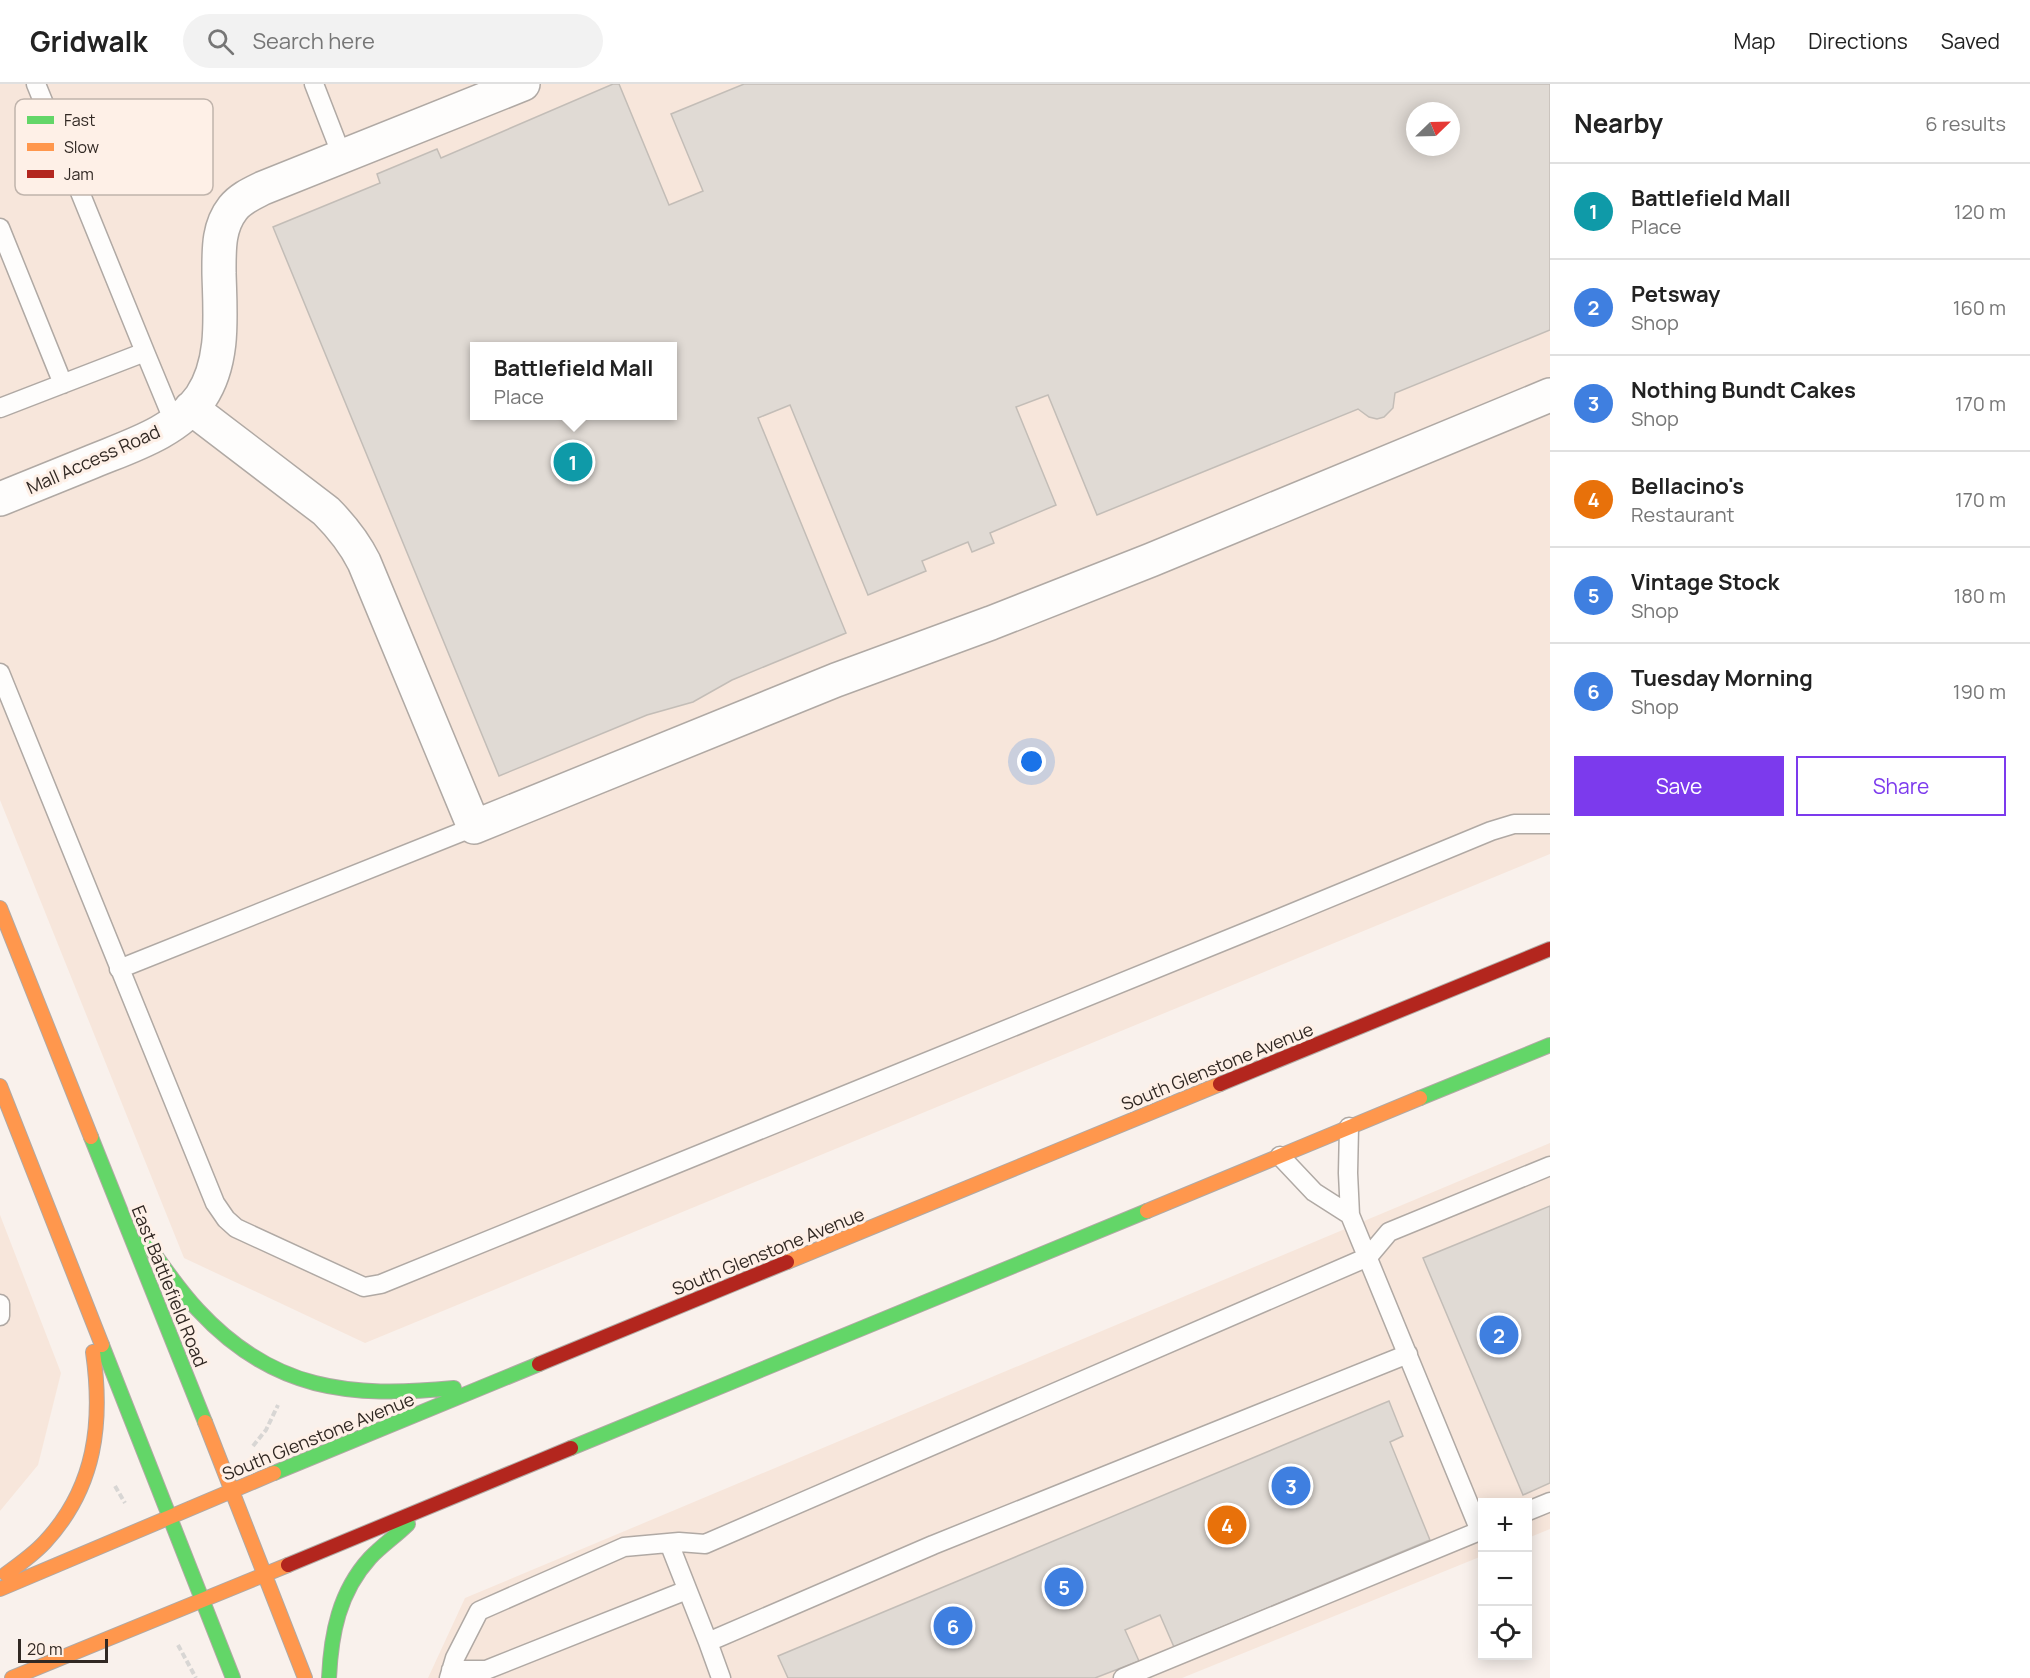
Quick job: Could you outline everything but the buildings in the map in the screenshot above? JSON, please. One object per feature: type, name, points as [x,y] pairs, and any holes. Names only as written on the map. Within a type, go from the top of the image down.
[{"type":"main road","name":"East Battlefield Road","points":[[0,908],[305,1678]]},
{"type":"main road","name":"South Glenstone Avenue","points":[[0,1589],[232,1490],[1550,949]]},
{"type":"main road","points":[[12,1678],[1550,1045]]},
{"type":"main road","points":[[0,1086],[233,1678]]},
{"type":"main road","points":[[118,1205],[166,1270],[207,1320],[242,1351],[289,1378],[322,1387],[362,1392],[418,1392],[492,1384]]},
{"type":"main road","points":[[0,1579],[36,1552],[62,1521],[82,1482],[94,1447],[96,1376],[88,1312]]},
{"type":"main road","points":[[329,1678],[336,1614],[351,1582],[371,1558],[422,1510]]},
{"type":"street","points":[[510,86],[263,188],[244,198],[234,207],[224,223],[219,243],[220,340],[217,361],[200,398],[183,415],[327,511],[354,543],[474,827],[836,680],[991,623],[1151,560],[1550,395]]},
{"type":"street","name":"Mall Access Road","points":[[0,499],[134,445],[159,432],[183,415]]},
{"type":"lane","points":[[36,84],[42,99]]},
{"type":"lane","points":[[314,84],[342,156]]},
{"type":"lane","points":[[81,195],[145,352],[183,415]]},
{"type":"lane","points":[[0,228],[63,384]]},
{"type":"lane","points":[[0,408],[145,352]]},
{"type":"lane","points":[[0,673],[215,1203],[226,1219],[236,1228],[364,1287],[381,1284],[653,1175],[1491,831],[1514,824],[1550,824]]},
{"type":"lane","points":[[119,969],[474,827]]},
{"type":"lane","points":[[1349,1127],[1350,1215],[1478,1523]]},
{"type":"lane","points":[[1280,1156],[1314,1192],[1350,1215]]},
{"type":"lane","points":[[687,1590],[486,1670],[450,1674],[455,1658],[479,1611],[624,1547],[669,1543],[705,1544],[1368,1257],[1389,1232],[1550,1166]]},
{"type":"lane","points":[[0,1304],[0,1316]]},
{"type":"lane","points":[[708,1642],[933,1545],[1408,1354]]},
{"type":"lane","points":[[1532,1509],[1550,1502]]},
{"type":"lane","points":[[1123,1678],[1478,1531]]},
{"type":"lane","points":[[669,1543],[721,1678]]},
{"type":"path","points":[[255,1453],[252,1446],[266,1430],[279,1402]]},
{"type":"path","points":[[178,1645],[196,1678]]},
{"type":"shaded area","points":[[0,84],[1550,84],[1550,854],[365,1343],[184,1258],[0,800]]},
{"type":"shaded area","points":[[1550,1143],[1550,1529],[1532,1536],[1532,1498],[1478,1498],[1478,1558],[1182,1678],[428,1678],[465,1598]]},
{"type":"shaded area","points":[[0,1215],[61,1373],[38,1465],[0,1511]]},
{"type":"traffic: fast","points":[[1420,1098],[1550,1045]]},
{"type":"traffic: fast","points":[[91,1137],[205,1422]]},
{"type":"traffic: fast","points":[[571,1448],[1147,1211]]},
{"type":"traffic: fast","points":[[145,1241],[191,1302],[226,1337],[255,1358],[285,1373],[315,1383],[347,1389],[416,1391],[454,1388]]},
{"type":"traffic: fast","points":[[102,1345],[233,1678]]},
{"type":"traffic: fast","points":[[274,1473],[539,1364]]},
{"type":"traffic: fast","points":[[329,1678],[335,1630],[344,1599],[351,1585],[370,1558],[408,1524]]},
{"type":"traffic: slow","points":[[0,908],[91,1137]]},
{"type":"traffic: slow","points":[[787,1262],[1220,1084]]},
{"type":"traffic: slow","points":[[0,1086],[102,1345]]},
{"type":"traffic: slow","points":[[1147,1211],[1420,1098]]},
{"type":"traffic: slow","points":[[6,1574],[41,1546],[62,1521],[85,1476],[96,1428],[97,1403],[93,1352]]},
{"type":"traffic: slow","points":[[205,1422],[305,1678]]},
{"type":"traffic: slow","points":[[0,1589],[274,1473]]},
{"type":"traffic: slow","points":[[12,1678],[288,1565]]},
{"type":"traffic: jam","points":[[1220,1084],[1550,949]]},
{"type":"traffic: jam","points":[[539,1364],[787,1262]]},
{"type":"traffic: jam","points":[[288,1565],[571,1448]]},
{"type":"place","name":"Battlefield Mall","points":[[573,462]]},
{"type":"place","name":"Petsway","points":[[1499,1335]]},
{"type":"place","name":"Nothing Bundt Cakes","points":[[1291,1486]]},
{"type":"place","name":"Bellacino's","points":[[1227,1525]]},
{"type":"place","name":"Vintage Stock","points":[[1064,1587]]},
{"type":"place","name":"Tuesday Morning","points":[[953,1626]]}]
